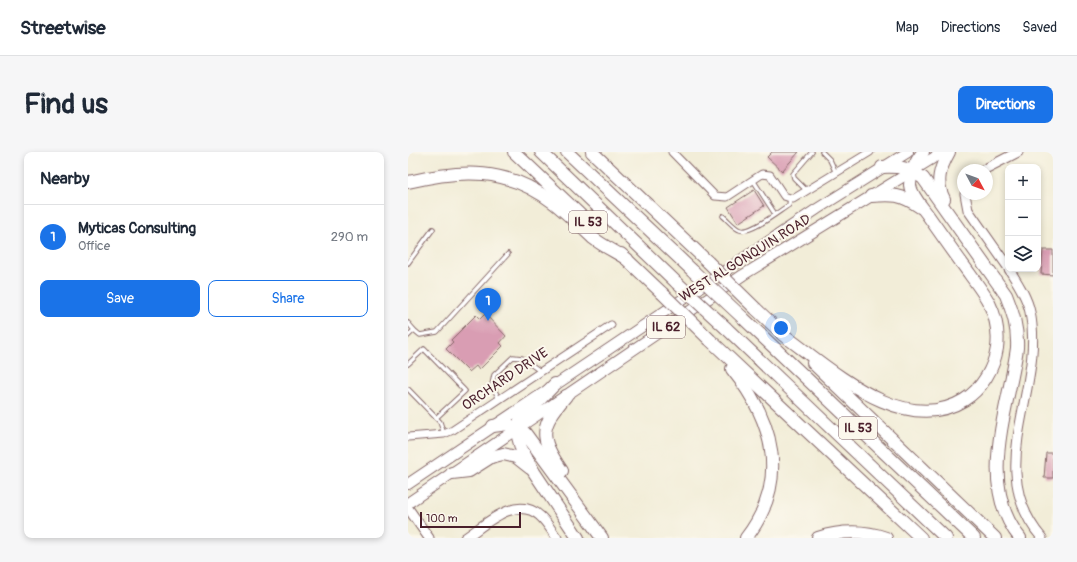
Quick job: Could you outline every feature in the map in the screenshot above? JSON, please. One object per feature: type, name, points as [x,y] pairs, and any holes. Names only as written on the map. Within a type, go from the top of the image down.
[{"type":"highway","name":"IL 53","points":[[514,152],[710,340],[921,538]]},
{"type":"highway","name":"IL 53","points":[[541,152],[946,538]]},
{"type":"highway","name":"IL 53","points":[[567,152],[974,538]]},
{"type":"highway","name":"IL 53","points":[[592,152],[995,538]]},
{"type":"highway","points":[[598,152],[614,173]]},
{"type":"highway","points":[[782,334],[859,389],[878,400],[915,410],[937,409],[959,403],[974,393],[986,378],[994,359],[998,339],[996,322],[986,299],[923,209],[910,186],[912,171],[923,152]]},
{"type":"highway","points":[[949,152],[942,165],[938,181],[940,193],[954,220]]},
{"type":"highway","points":[[882,167],[900,166],[924,178],[1006,295],[1016,325],[1017,348],[999,442],[998,478],[1005,513],[1020,538]]},
{"type":"highway","points":[[408,182],[434,176],[468,172],[486,174],[510,180],[543,196],[595,239],[627,259]]},
{"type":"highway","points":[[871,196],[892,194],[901,196],[923,209]]},
{"type":"highway","points":[[710,340],[756,402],[764,420],[770,441],[772,468],[770,488],[756,522],[746,538]]},
{"type":"highway","points":[[555,384],[520,420],[518,437],[521,448],[534,472],[578,538]]},
{"type":"highway","points":[[566,396],[547,420],[544,436],[550,452],[577,494],[590,520]]},
{"type":"highway","points":[[493,426],[508,424],[525,432],[602,538]]},
{"type":"highway","points":[[452,473],[469,471],[491,457],[502,454],[516,457],[534,472]]},
{"type":"highway","points":[[818,538],[841,532],[861,533],[886,538]]},
{"type":"main road","name":"WEST ALGONQUIN ROAD","points":[[408,484],[817,209],[908,152]]},
{"type":"main road","name":"WEST ALGONQUIN ROAD","points":[[408,503],[519,429],[743,275],[943,152]]},
{"type":"street","points":[[672,152],[715,196],[727,197],[762,174],[770,175],[784,196],[793,199],[870,152]]},
{"type":"street","points":[[993,165],[1018,152]]},
{"type":"street","points":[[966,200],[968,210],[1005,262]]},
{"type":"street","points":[[1011,272],[1030,311],[1032,332],[1032,355],[1016,444],[1016,477],[1021,500],[1042,538]]},
{"type":"street","name":"ORCHARD DRIVE","points":[[408,437],[444,434],[453,430],[611,325]]},
{"type":"street","points":[[408,508],[429,538]]},
{"type":"street","points":[[465,538],[514,508],[523,508],[538,514],[557,538]]},
{"type":"lane","points":[[807,190],[794,178],[793,174],[812,152]]},
{"type":"lane","points":[[822,152],[830,160],[836,173]]},
{"type":"lane","points":[[753,180],[775,214]]},
{"type":"lane","points":[[723,216],[738,230],[745,232],[789,205],[790,198]]},
{"type":"lane","points":[[408,263],[433,229]]},
{"type":"lane","points":[[408,323],[420,335],[437,332],[508,254]]},
{"type":"lane","points":[[408,336],[414,330]]},
{"type":"lane","points":[[408,364],[424,349],[465,390],[436,418]]},
{"type":"lane","points":[[499,399],[492,385],[494,375],[513,357],[522,358],[540,371]]},
{"type":"lane","points":[[408,389],[440,422],[444,434]]},
{"type":"building","points":[[772,152],[799,152],[782,171],[767,157]]},
{"type":"building","points":[[754,190],[764,206],[738,223],[728,207]]},
{"type":"building","points":[[1043,250],[1053,250],[1053,275],[1041,274]]},
{"type":"building","points":[[485,314],[506,336],[500,343],[503,346],[479,370],[476,366],[469,372],[446,349],[453,342],[451,340],[476,315],[480,319]]},
{"type":"building","points":[[1046,453],[1053,453],[1053,478],[1044,478]]},
{"type":"place","name":"Myticas Consulting","points":[[488,321]]}]
